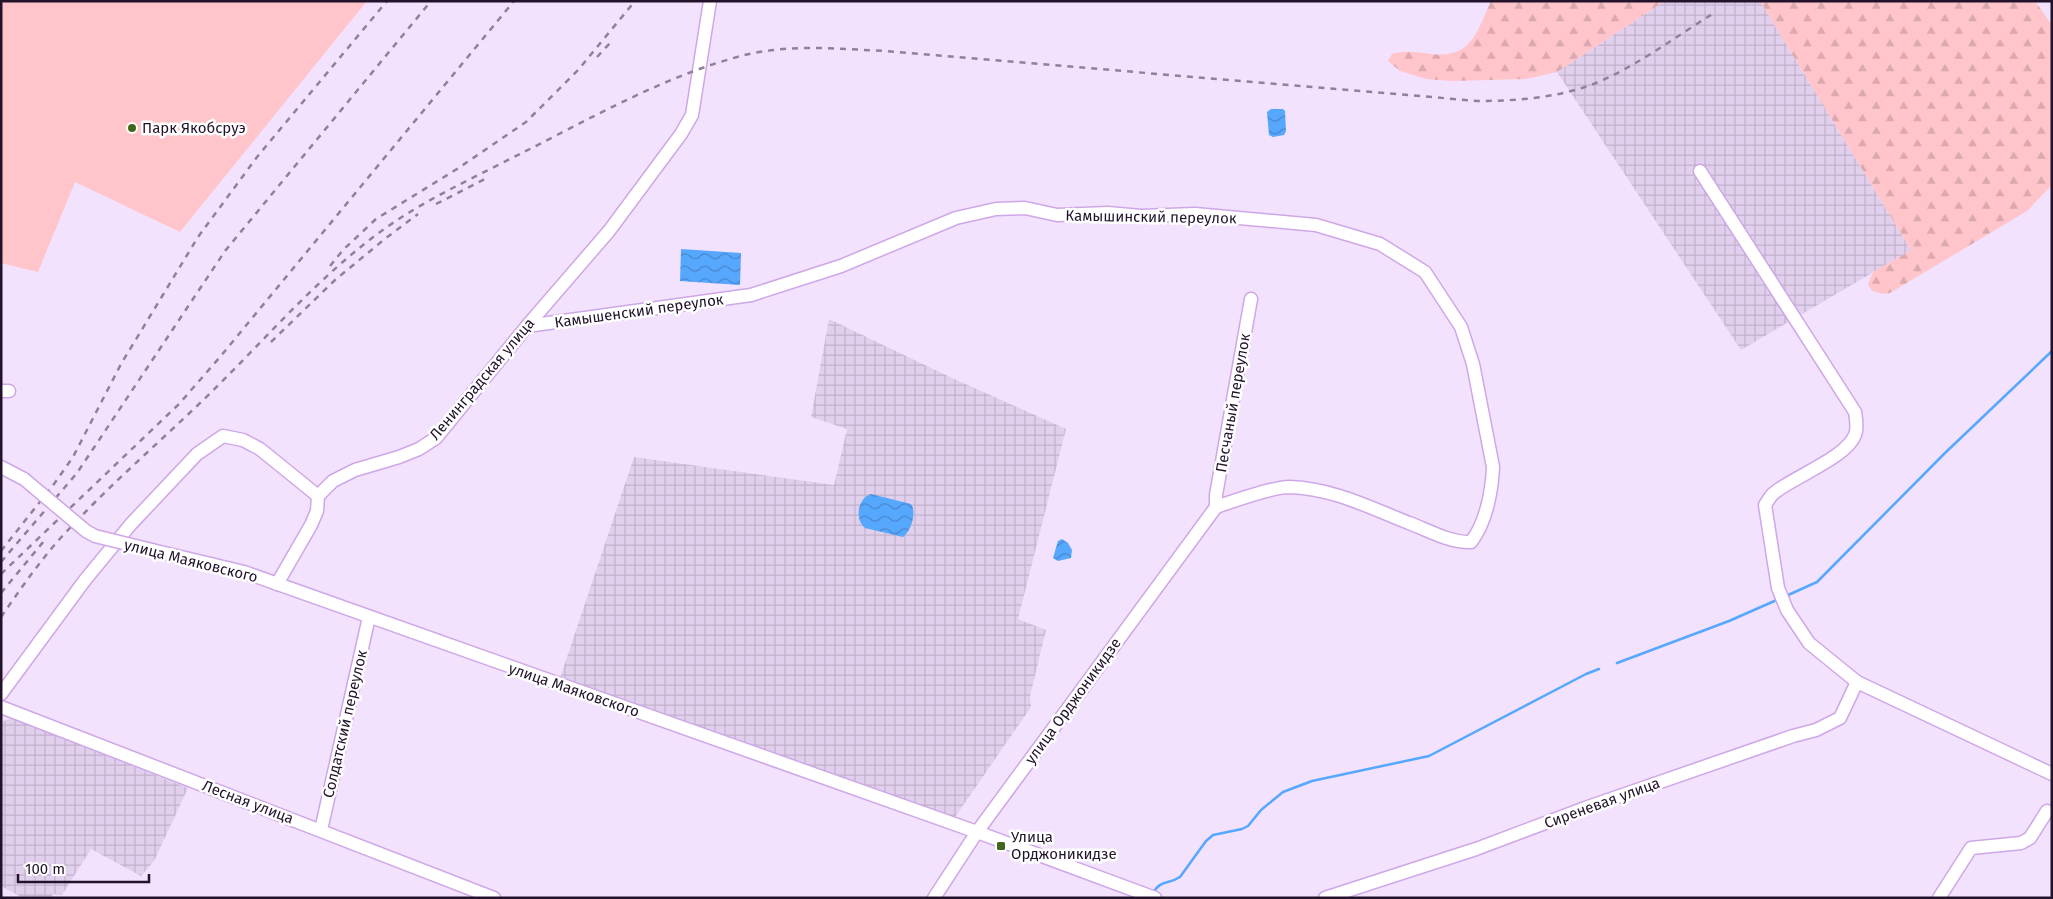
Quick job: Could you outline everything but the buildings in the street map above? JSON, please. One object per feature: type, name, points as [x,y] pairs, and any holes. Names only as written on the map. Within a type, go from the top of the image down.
[{"type":"street","name":"Ленинградская улица","points":[[318,496],[333,481],[355,470],[406,455],[436,438],[527,326],[609,231],[671,148],[692,115],[710,1]]},
{"type":"street","points":[[1700,171],[1855,412],[1857,425],[1855,435],[1848,446],[1811,471],[1773,493],[1765,505],[1778,588],[1787,610],[1809,643],[1857,682],[2052,774]]},
{"type":"street","name":"Камышинский переулок","points":[[751,295],[841,266],[956,218],[996,209],[1025,208],[1057,216],[1108,213],[1142,216],[1196,214],[1316,225],[1380,244],[1426,272],[1461,327],[1472,364],[1493,467],[1484,515],[1471,542],[1462,542],[1436,533],[1339,495],[1288,487],[1263,492],[1216,507]]},
{"type":"street","name":"Камышенский переулок","points":[[527,326],[751,295]]},
{"type":"street","name":"Песчаный переулок","points":[[1216,507],[1216,495],[1251,299]]},
{"type":"street","points":[[1,694],[85,580],[130,524],[197,454],[223,436],[243,440],[260,449],[318,496],[317,512],[311,526],[277,584]]},
{"type":"street","name":"улица Маяковского","points":[[1,466],[24,479],[86,531],[95,536],[217,564],[277,584],[977,832],[1155,898]]},
{"type":"street","name":"улица Орджоникидзе","points":[[934,898],[977,832],[1216,507]]},
{"type":"street","name":"Солдатский переулок","points":[[321,830],[369,617]]},
{"type":"street","name":"Сиреневая улица","points":[[1325,898],[1476,850],[1594,804],[1816,730],[1840,718],[1857,682]]},
{"type":"street","name":"Лесная улица","points":[[1,707],[494,898]]},
{"type":"street","points":[[1939,898],[1971,848],[2020,843],[2030,838],[2047,811]]},
{"type":"shaded area","points":[[1665,1],[1760,1],[1911,250],[1741,350],[1557,72]]},
{"type":"shaded area","points":[[829,319],[950,377],[1066,429],[1018,619],[1046,630],[1030,696],[1031,707],[951,823],[558,684],[634,457],[834,485],[847,429],[811,417]]},
{"type":"shaded area","points":[[12,718],[188,788],[154,861],[141,876],[91,849],[62,895],[53,894],[51,898],[23,898],[1,886],[1,722]]},
{"type":"green space","name":"Парк Якобсруэ","points":[[1,1],[367,1],[180,232],[75,182],[38,272],[1,263]]},
{"type":"green space","points":[[1491,1],[1665,1],[1557,72],[1526,79],[1452,81],[1426,79],[1400,71],[1388,61],[1392,54],[1402,52],[1444,54],[1464,48],[1476,33]]},
{"type":"green space","points":[[1760,1],[2035,1],[2052,25],[2052,185],[2027,211],[1890,293],[1883,294],[1872,291],[1868,284],[1873,272],[1911,250]]},
{"type":"water","points":[[1271,109],[1283,109],[1285,111],[1286,131],[1284,135],[1273,137],[1269,135],[1267,112]]},
{"type":"water","points":[[681,249],[741,253],[740,285],[680,281]]},
{"type":"water","points":[[871,494],[911,504],[913,508],[912,522],[903,537],[865,528],[862,524],[859,519],[860,504]]},
{"type":"water","points":[[1062,539],[1068,543],[1072,550],[1071,558],[1058,561],[1053,558],[1058,541]]},
{"type":"waterway","points":[[1786,596],[1817,582],[1945,453],[2052,351]]},
{"type":"waterway","points":[[1617,663],[1729,621],[1779,599]]},
{"type":"waterway","points":[[1153,893],[1162,884],[1180,877],[1206,841],[1213,835],[1248,826],[1261,810],[1283,792],[1312,781],[1429,756],[1599,669]]},
{"type":"railway","points":[[1,551],[73,457],[121,364],[198,237],[257,157],[387,1]]},
{"type":"railway","points":[[1,562],[77,473],[225,251],[431,1]]},
{"type":"railway","points":[[1,574],[179,404],[514,1]]},
{"type":"railway","points":[[330,266],[343,250],[376,219],[457,169],[526,122],[579,69],[635,1]]},
{"type":"railway","points":[[1,617],[41,561],[84,514],[220,384],[304,298],[372,238],[423,204],[600,113],[659,85],[719,62],[766,51],[800,48],[835,48],[1478,101],[1506,100],[1534,98],[1588,86],[1637,62],[1714,13]]},
{"type":"railway","points":[[597,57],[611,42]]},
{"type":"railway","points":[[436,204],[485,179]]},
{"type":"railway","points":[[271,342],[335,280],[418,214]]},
{"type":"railway","points":[[1,593],[44,541]]},
{"type":"place","name":"Парк Якобсруэ","points":[[132,128]]},
{"type":"place","name":"Улица Орджоникидзе","points":[[1001,846]]}]
